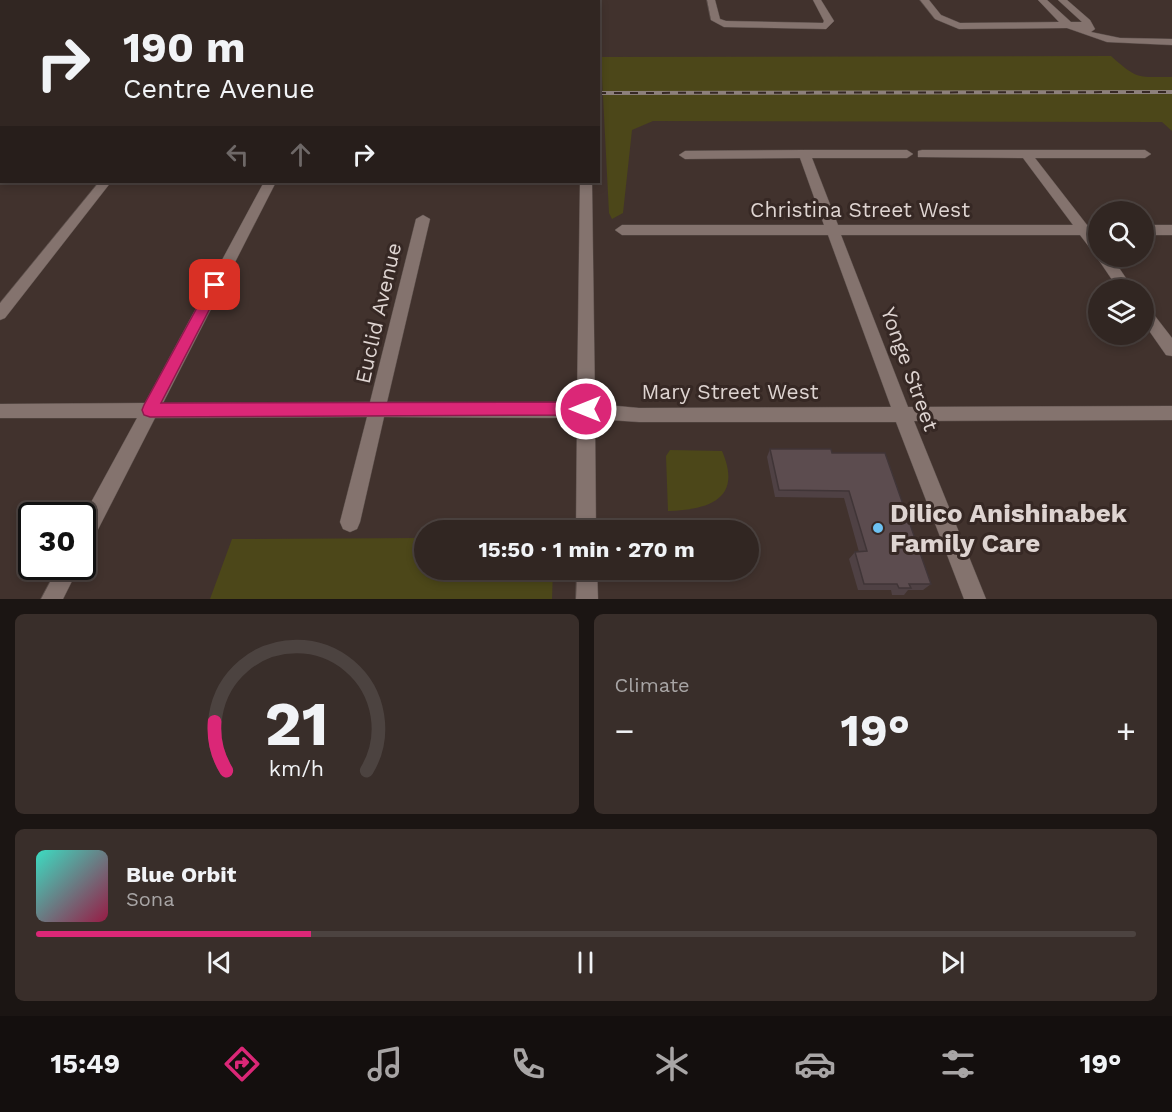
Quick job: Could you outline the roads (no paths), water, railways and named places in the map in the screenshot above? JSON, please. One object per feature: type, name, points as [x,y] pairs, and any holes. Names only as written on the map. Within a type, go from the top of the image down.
[{"type":"street","points":[[711,0],[716,20],[724,24],[826,26],[829,21],[817,0]]},
{"type":"street","points":[[924,0],[938,17],[959,26],[1069,25],[1091,30],[1117,42],[1172,42]]},
{"type":"street","points":[[1042,0],[1069,25]]},
{"type":"street","points":[[1062,0],[1091,30]]},
{"type":"street","name":"Yonge Street","points":[[804,154],[975,599]]},
{"type":"street","points":[[685,155],[907,154]]},
{"type":"street","points":[[922,154],[1145,154]]},
{"type":"street","points":[[1027,154],[1088,226]]},
{"type":"street","points":[[0,314],[104,183]]},
{"type":"street","points":[[96,513],[269,183]]},
{"type":"street","points":[[586,183],[586,520]]},
{"type":"street","name":"Euclid Avenue","points":[[350,522],[423,219]]},
{"type":"street","name":"Christina Street West","points":[[622,230],[1088,230]]},
{"type":"street","points":[[1154,230],[1172,230]]},
{"type":"street","points":[[1154,326],[1172,350]]},
{"type":"street","name":"Mary Street West","points":[[0,411],[586,409],[639,415],[1172,413]]},
{"type":"street","points":[[52,599],[62,580]]},
{"type":"street","points":[[587,580],[587,599]]},
{"type":"railway","points":[[600,93],[1172,92]]},
{"type":"place","name":"Dilico Anishinabek Family Care","points":[[878,528]]}]
